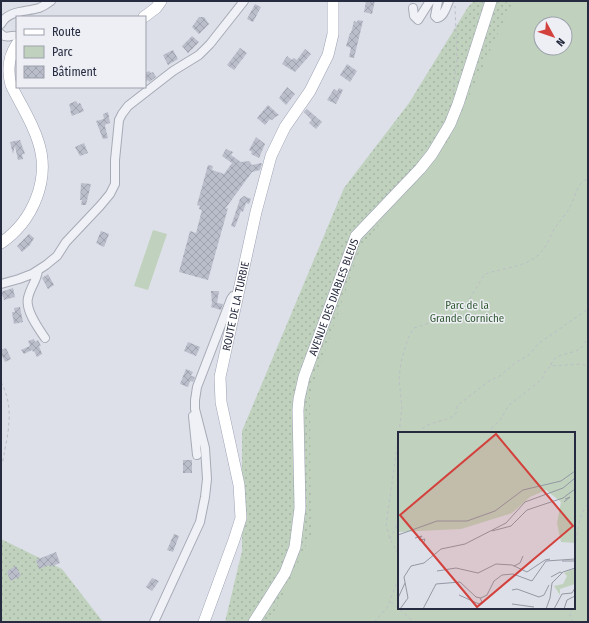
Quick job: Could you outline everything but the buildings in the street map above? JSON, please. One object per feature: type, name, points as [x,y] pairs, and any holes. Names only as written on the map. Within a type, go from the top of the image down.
[{"type":"main road","points":[[145,16],[156,8],[161,1]]},
{"type":"main road","name":"ROUTE DE LA TURBIE","points":[[204,622],[241,518],[239,485],[221,402],[220,377],[254,218],[271,156],[285,127],[310,91],[330,48],[334,28],[333,1]]},
{"type":"main road","name":"AVENUE DES DIABLES BLEUS","points":[[254,622],[285,573],[295,547],[300,508],[299,399],[304,377],[356,236],[420,169],[432,154],[450,124],[458,104],[491,1]]},
{"type":"main road","points":[[1,243],[15,232],[29,215],[39,194],[43,173],[42,154],[38,140],[8,77],[9,61],[16,46]]},
{"type":"street","points":[[1,24],[3,19],[7,16],[40,7],[51,1]]},
{"type":"street","points":[[1,284],[19,279],[38,271],[57,256],[66,242],[110,194],[115,184],[115,160],[119,120],[128,106],[174,71],[199,55],[214,39],[244,1]]},
{"type":"street","points":[[413,8],[414,16],[418,20],[430,1]]},
{"type":"street","points":[[438,1],[435,13],[437,18],[442,16],[452,3]]},
{"type":"street","points":[[1,34],[8,38],[16,36]]},
{"type":"street","points":[[38,271],[36,280],[28,296],[27,304],[36,325],[45,338]]},
{"type":"street","points":[[154,622],[200,522],[207,479],[205,448],[194,400],[201,372],[230,299],[233,296],[238,296]]},
{"type":"street","points":[[195,409],[193,412],[193,417],[197,455]]},
{"type":"path","points":[[452,3],[457,59],[452,97]]},
{"type":"path","points":[[463,309],[484,275],[488,272],[526,264],[541,253],[554,229],[569,210],[578,186],[582,181],[588,178]]},
{"type":"path","points":[[419,432],[421,429],[434,422],[451,418],[456,413],[457,406],[489,381],[500,376],[515,363],[529,355],[538,344],[588,309]]},
{"type":"path","points":[[399,432],[402,408],[399,378],[401,362],[408,338],[414,328],[439,320]]},
{"type":"path","points":[[488,432],[501,419],[509,405],[542,379],[546,370],[551,366],[554,360],[567,353],[580,349],[588,338]]},
{"type":"path","points":[[551,366],[582,364],[588,367]]},
{"type":"path","points":[[1,382],[10,408],[9,427],[4,459],[1,466]]},
{"type":"path","points":[[398,440],[386,525],[390,539],[398,553]]},
{"type":"path","points":[[575,543],[582,515],[588,504]]},
{"type":"path","points":[[390,539],[398,522]]},
{"type":"path","points":[[374,622],[387,608],[398,580]]},
{"type":"path","points":[[390,601],[398,608]]},
{"type":"path","points":[[399,609],[414,622]]},
{"type":"path","points":[[572,609],[570,616],[573,622]]},
{"type":"green space","points":[[474,1],[588,1],[573,35],[573,16],[533,16],[533,56],[564,56],[399,432],[398,432],[375,622],[225,622],[242,551],[242,431],[344,188],[409,103],[468,7]]},
{"type":"green space","name":"Parc de la Grande Corniche","points":[[513,1],[588,1],[588,622],[270,622],[311,535],[310,395],[361,246],[446,146]]},
{"type":"green space","points":[[153,230],[167,234],[148,290],[134,286]]},
{"type":"green space","points":[[1,539],[62,569],[103,622],[1,622]]}]
